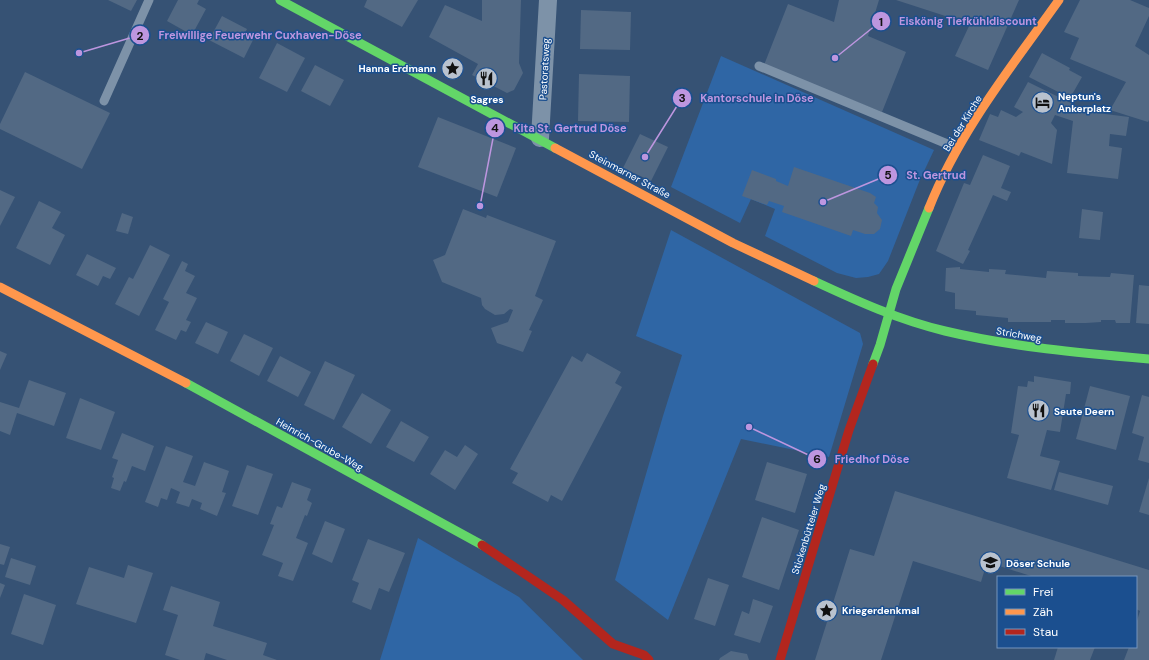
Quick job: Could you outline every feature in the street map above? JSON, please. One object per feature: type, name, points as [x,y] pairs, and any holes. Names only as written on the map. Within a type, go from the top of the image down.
[{"type":"street","name":"Steinmarner Straße","points":[[280,0],[540,138],[733,243],[848,298],[888,314]]},
{"type":"street","name":"Pastoratsweg","points":[[540,138],[548,0]]},
{"type":"street","name":"Bei der Kirche","points":[[888,314],[896,289],[931,202],[957,148],[1003,79],[1059,0]]},
{"type":"street","name":"Heinrich-Grube-Weg","points":[[0,287],[186,383],[480,544],[563,600],[613,644],[644,655],[649,660]]},
{"type":"street","name":"Strichweg","points":[[888,314],[944,331],[1009,344],[1060,351],[1149,359]]},
{"type":"street","name":"Stickenbütteler Weg","points":[[780,660],[849,430],[880,345],[888,314]]},
{"type":"street","name":"Heinrich-Grube-Weg","points":[[613,644],[618,655]]},
{"type":"lane","points":[[104,101],[149,0]]},
{"type":"lane","points":[[759,66],[957,148]]},
{"type":"shaded area","points":[[721,56],[934,150],[919,182],[888,261],[879,274],[856,278],[837,273],[765,236],[775,209],[751,199],[740,223],[671,187]]},
{"type":"shaded area","points":[[671,230],[860,333],[863,344],[829,457],[741,439],[668,620],[615,580],[682,355],[636,336]]},
{"type":"shaded area","points":[[418,538],[519,597],[583,660],[380,660]]},
{"type":"building","points":[[108,0],[137,0],[131,11]]},
{"type":"building","points":[[178,0],[199,0],[197,4],[206,9],[192,35],[167,21]]},
{"type":"building","points":[[367,0],[418,0],[402,27],[364,7]]},
{"type":"building","points":[[482,0],[521,0],[519,63],[523,73],[514,90],[507,93],[472,75],[478,64],[429,37],[445,5],[482,21]]},
{"type":"building","points":[[839,0],[879,0],[868,36],[906,52],[882,112],[764,65],[788,4],[834,22]]},
{"type":"building","points":[[896,0],[1019,0],[988,70],[955,56],[970,24]]},
{"type":"building","points":[[1080,0],[1130,0],[1149,8],[1149,16],[1135,46],[1149,55],[1148,122],[1110,110],[1126,82],[1070,59],[1079,38],[1064,32]]},
{"type":"building","points":[[581,10],[631,12],[630,50],[580,49]]},
{"type":"building","points":[[222,16],[247,29],[245,33],[254,38],[244,58],[209,40]]},
{"type":"building","points":[[277,43],[305,58],[287,92],[259,78]]},
{"type":"building","points":[[1042,53],[1070,68],[1069,70],[1082,77],[1070,98],[1029,77]]},
{"type":"building","points":[[315,65],[344,80],[330,106],[301,91]]},
{"type":"building","points":[[25,72],[110,113],[82,169],[0,129],[0,124]]},
{"type":"building","points":[[579,74],[630,76],[629,122],[578,121]]},
{"type":"building","points":[[1028,82],[1075,105],[1074,110],[1129,117],[1126,136],[1110,134],[1109,146],[1122,148],[1118,179],[1067,173],[1073,121],[1055,115],[1051,123],[1057,130],[1052,164],[1021,152],[1019,156],[979,140],[990,114],[998,117],[1001,110],[1016,117],[1023,112],[1014,107]]},
{"type":"building","points":[[438,117],[516,148],[497,197],[418,167]]},
{"type":"building","points":[[640,134],[668,147],[651,181],[623,168]]},
{"type":"building","points":[[983,155],[1010,166],[1001,188],[1011,192],[1007,201],[993,195],[968,250],[970,251],[963,264],[936,251],[964,183],[970,185]]},
{"type":"building","points":[[794,167],[870,193],[876,197],[874,203],[878,207],[877,213],[882,220],[880,229],[874,234],[865,234],[853,230],[851,236],[782,212],[784,206],[769,201],[767,205],[742,196],[752,170],[776,179],[776,181],[788,186]]},
{"type":"building","points":[[0,190],[15,197],[0,226]]},
{"type":"building","points":[[39,201],[61,212],[52,228],[65,235],[50,265],[16,248]]},
{"type":"building","points":[[463,209],[486,218],[487,215],[556,241],[535,296],[543,300],[529,330],[532,331],[523,352],[497,343],[491,328],[508,322],[513,310],[510,309],[504,314],[495,315],[485,309],[482,305],[481,298],[442,282],[433,260],[445,255]]},
{"type":"building","points":[[1082,209],[1103,212],[1100,240],[1079,238]]},
{"type":"building","points":[[122,213],[133,217],[128,234],[116,231]]},
{"type":"building","points":[[150,245],[170,255],[139,316],[115,304],[129,277],[133,279]]},
{"type":"building","points":[[87,254],[116,268],[110,279],[103,276],[98,286],[76,275]]},
{"type":"building","points":[[182,261],[188,264],[185,271],[195,276],[186,293],[197,298],[186,320],[191,322],[186,332],[181,330],[176,340],[155,330],[169,302],[163,299]]},
{"type":"building","points":[[960,267],[960,269],[989,272],[989,269],[1006,270],[1005,274],[1046,278],[1047,271],[1078,273],[1078,276],[1110,277],[1111,273],[1134,275],[1130,323],[1116,323],[1115,320],[1101,320],[1101,322],[1086,323],[1065,323],[1065,320],[1051,320],[1051,322],[1008,322],[1008,318],[976,315],[976,311],[955,309],[955,293],[945,291],[946,268]]},
{"type":"building","points":[[1139,285],[1149,286],[1149,324],[1136,323]]},
{"type":"building","points":[[206,322],[228,332],[218,354],[195,343]]},
{"type":"building","points":[[244,334],[273,348],[259,376],[230,361]]},
{"type":"building","points":[[0,351],[7,354],[0,370]]},
{"type":"building","points":[[587,353],[621,372],[615,383],[622,387],[562,501],[551,495],[548,502],[512,483],[518,473],[510,469],[572,356],[582,362]]},
{"type":"building","points":[[280,356],[311,372],[298,397],[267,381]]},
{"type":"building","points":[[325,361],[355,375],[334,420],[304,405]]},
{"type":"building","points":[[1034,376],[1071,382],[1070,394],[1066,394],[1060,432],[1047,430],[1040,456],[1060,461],[1051,490],[1007,478],[1019,435],[1011,433],[1018,386],[1027,387],[1028,381],[1034,382]]},
{"type":"building","points":[[29,380],[66,393],[54,426],[17,413],[10,435],[0,431],[0,402],[19,408]]},
{"type":"building","points":[[1090,386],[1130,396],[1116,450],[1076,439]]},
{"type":"building","points":[[362,393],[391,410],[371,444],[342,427]]},
{"type":"building","points":[[1142,395],[1149,397],[1149,463],[1138,460],[1144,437],[1132,433]]},
{"type":"building","points":[[80,398],[115,412],[101,450],[66,438]]},
{"type":"building","points":[[401,421],[429,437],[414,462],[386,447]]},
{"type":"building","points":[[122,433],[154,446],[145,471],[132,466],[126,482],[124,481],[120,491],[111,488],[114,478],[112,477],[118,460],[112,458]]},
{"type":"building","points":[[465,445],[478,454],[455,490],[430,474],[445,450],[457,457]]},
{"type":"building","points":[[166,446],[193,456],[183,482],[195,486],[204,462],[229,471],[222,492],[226,493],[217,516],[200,509],[202,503],[192,499],[189,507],[176,503],[180,492],[171,488],[167,500],[161,498],[158,507],[145,502]]},
{"type":"building","points":[[767,462],[807,474],[795,513],[755,500]]},
{"type":"building","points":[[247,465],[273,474],[258,515],[232,506]]},
{"type":"building","points":[[1059,472],[1113,486],[1108,505],[1054,490]]},
{"type":"building","points":[[1149,478],[1149,515],[1139,512]]},
{"type":"building","points":[[292,482],[311,489],[307,500],[312,503],[307,516],[305,515],[296,538],[308,543],[293,581],[278,576],[283,563],[262,555],[274,525],[270,524],[277,506],[282,508]]},
{"type":"building","name":"Döser Schule","points":[[895,491],[1149,570],[1149,660],[1124,660],[1129,648],[1137,648],[1137,621],[1140,611],[1137,610],[1137,576],[1031,576],[987,562],[981,582],[913,561],[881,660],[815,660],[850,549],[874,556]]},
{"type":"building","points":[[762,517],[799,530],[779,590],[742,577]]},
{"type":"building","points":[[325,521],[345,529],[332,563],[312,554]]},
{"type":"building","points":[[368,539],[405,553],[389,592],[379,588],[371,610],[352,602],[359,583],[352,580]]},
{"type":"building","points":[[0,544],[10,547],[4,565],[0,564]]},
{"type":"building","points":[[11,558],[36,566],[30,585],[5,577]]},
{"type":"building","points":[[128,565],[153,573],[136,623],[76,604],[89,567],[124,578]]},
{"type":"building","points":[[708,578],[729,585],[715,626],[694,619]]},
{"type":"building","points":[[0,583],[5,585],[0,598]]},
{"type":"building","points":[[171,586],[220,602],[213,626],[267,643],[263,655],[277,660],[227,660],[206,653],[204,660],[180,660],[165,655],[178,615],[163,610]]},
{"type":"building","points":[[24,594],[56,605],[43,645],[11,634]]},
{"type":"building","points":[[753,599],[773,606],[760,643],[734,635],[742,611],[749,614]]},
{"type":"building","points":[[1058,648],[1095,648],[1090,660],[1054,660]]},
{"type":"building","points":[[731,651],[747,654],[749,660],[719,660]]},
{"type":"traffic: fast","points":[[280,0],[555,148]]},
{"type":"traffic: fast","points":[[873,364],[896,289],[929,208]]},
{"type":"traffic: fast","points":[[814,281],[895,316],[928,327],[970,337],[1072,352],[1149,359]]},
{"type":"traffic: fast","points":[[186,383],[482,545]]},
{"type":"traffic: slow","points":[[929,208],[941,180],[971,126],[1005,75],[1059,0]]},
{"type":"traffic: slow","points":[[555,148],[733,243],[814,281]]},
{"type":"traffic: slow","points":[[0,287],[186,383]]},
{"type":"traffic: jam","points":[[780,660],[849,430],[873,364]]},
{"type":"traffic: jam","points":[[482,545],[563,600],[613,644],[644,655],[649,660]]},
{"type":"place","name":"Freiwillige Feuerwehr Cuxhaven-Döse","points":[[79,53]]},
{"type":"place","name":"Eiskönig Tiefkühldiscount","points":[[835,58]]},
{"type":"place","name":"Hanna Erdmann","points":[[452,68]]},
{"type":"place","name":"Sagres","points":[[487,79]]},
{"type":"place","name":"Neptun's Ankerplatz","points":[[1043,102]]},
{"type":"place","name":"Kantorschule in Döse","points":[[645,157]]},
{"type":"place","name":"St. Gertrud","points":[[823,202]]},
{"type":"place","name":"Kita St. Gertrud Döse","points":[[480,206]]},
{"type":"place","name":"Seute Deern","points":[[1039,411]]},
{"type":"place","name":"Friedhof Döse","points":[[749,427]]},
{"type":"place","name":"Döser Schule","points":[[990,563]]},
{"type":"place","name":"Kriegerdenkmal","points":[[826,610]]}]
